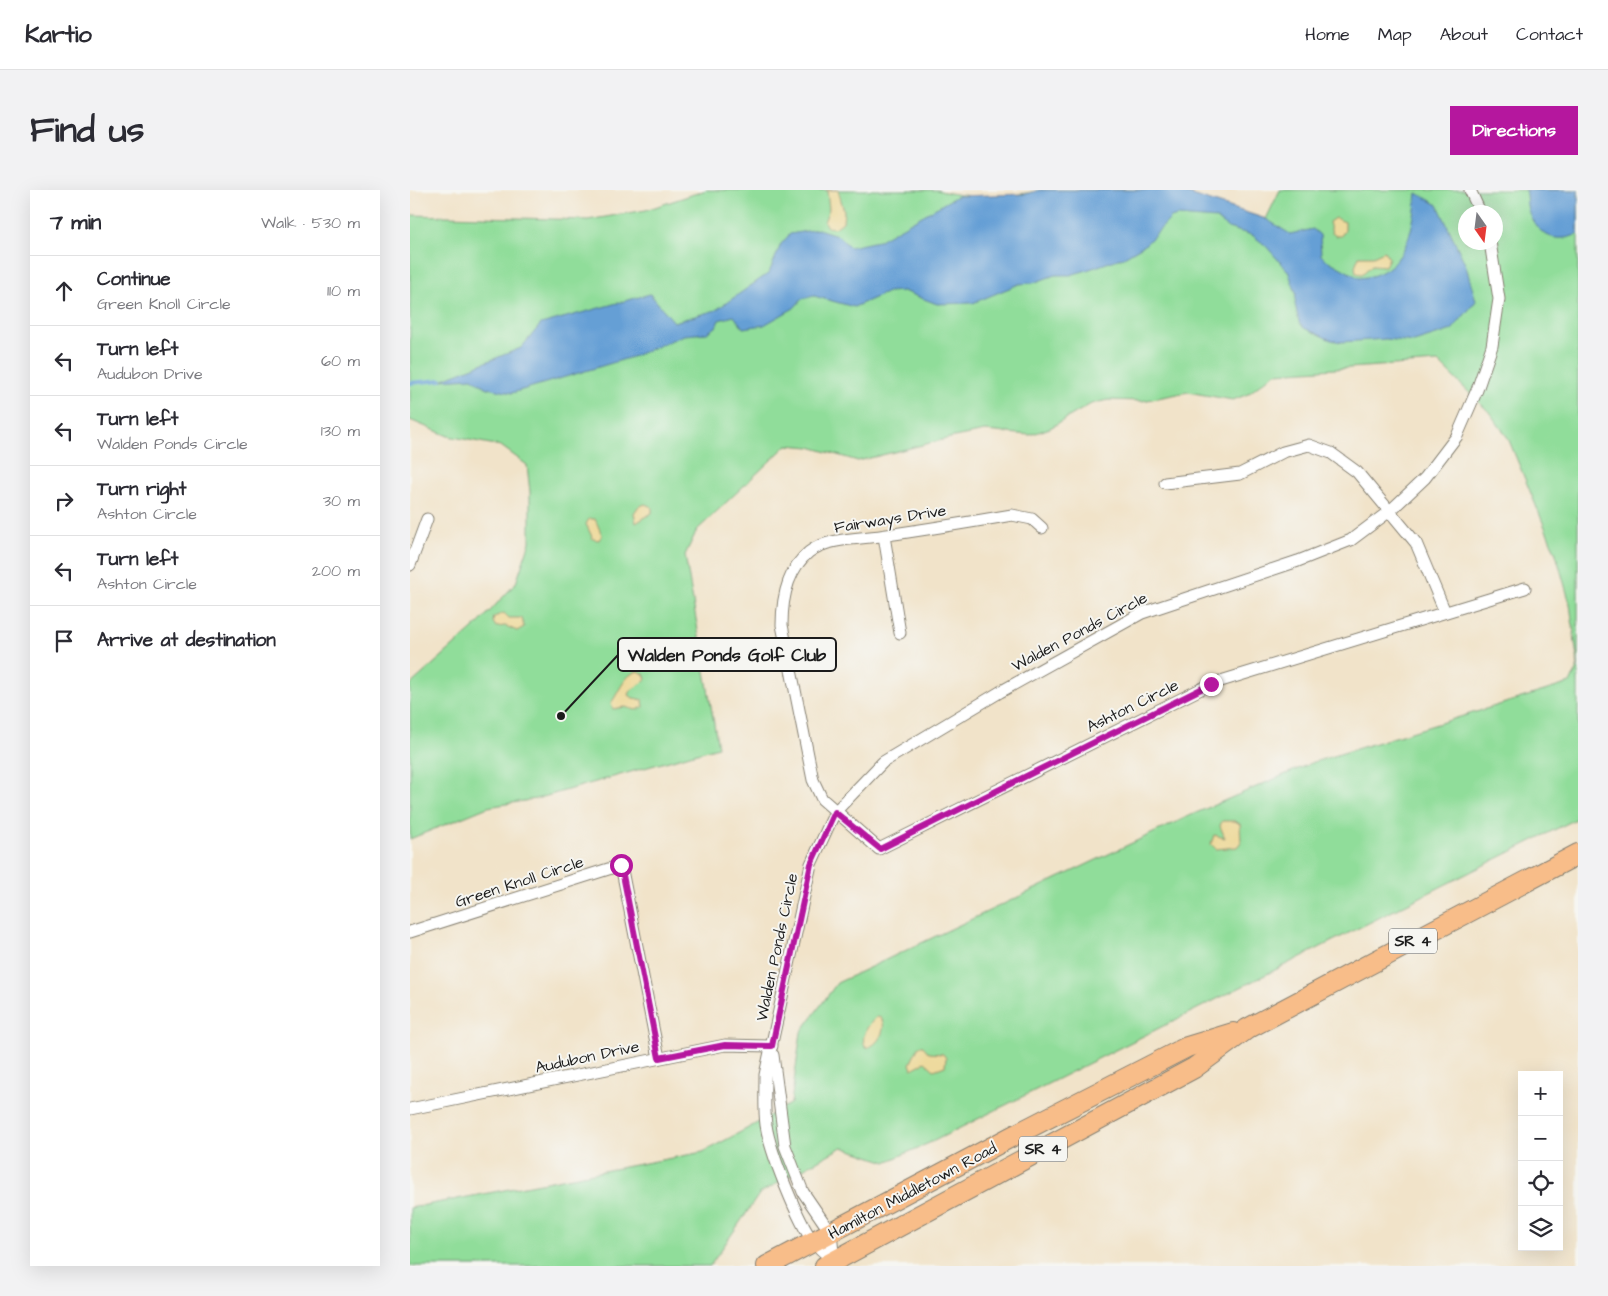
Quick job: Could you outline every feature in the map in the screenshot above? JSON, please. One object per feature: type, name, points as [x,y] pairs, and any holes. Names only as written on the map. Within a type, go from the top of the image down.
[{"type":"highway","name":"Hamilton Middletown Road","points":[[831,1264],[1194,1068],[1247,1029],[1578,854]]},
{"type":"highway","name":"Hamilton Middletown Road","points":[[767,1266],[1011,1137],[1187,1047],[1247,1029]]},
{"type":"street","points":[[1470,190],[1477,205]]},
{"type":"street","name":"Walden Ponds Circle","points":[[831,1264],[822,1237],[791,1196],[774,1154],[766,1128],[765,1076],[811,864],[835,812],[883,762],[1000,692],[1142,613],[1298,561],[1350,540],[1391,510],[1425,478],[1457,436],[1477,390],[1492,346],[1499,298],[1491,250]]},
{"type":"street","points":[[1165,483],[1240,474],[1282,452],[1309,445],[1331,453],[1357,472],[1391,510],[1416,543],[1445,612]]},
{"type":"street","name":"Fairways Drive","points":[[835,812],[822,799],[812,780],[782,625],[782,600],[792,573],[810,552],[835,541],[884,536],[1012,515],[1032,519],[1042,528]]},
{"type":"street","points":[[410,565],[427,519]]},
{"type":"street","points":[[884,536],[900,633]]},
{"type":"street","name":"Ashton Circle","points":[[835,812],[880,849],[1211,684],[1525,588]]},
{"type":"street","name":"Green Knoll Circle","points":[[410,932],[621,865],[659,1058]]},
{"type":"street","name":"Audubon Drive","points":[[410,1109],[725,1045],[772,1046]]},
{"type":"street","name":"Walden Ponds Circle","points":[[772,1046],[785,1146],[831,1264]]},
{"type":"green space","points":[[706,190],[937,190],[962,195],[1002,196],[1040,190],[1177,190],[1266,219],[1280,190],[1578,190],[1578,666],[1570,604],[1556,554],[1508,438],[1489,412],[1438,362],[1275,373],[1248,394],[1233,400],[1188,392],[1142,401],[1108,400],[1091,404],[1050,428],[1030,435],[985,431],[858,461],[810,447],[787,445],[697,530],[685,555],[718,747],[536,799],[488,807],[410,839],[410,685],[479,623],[516,583],[530,542],[530,492],[527,465],[501,446],[448,436],[410,420],[410,215],[588,220],[646,210]]},
{"type":"green space","points":[[1578,666],[1578,818],[936,1140],[886,1162],[842,1147],[760,1193],[710,1266],[410,1266],[410,1208],[703,1152],[791,1103],[801,1032],[837,983],[1189,816],[1314,762],[1570,683]]},
{"type":"sand","points":[[827,190],[838,190],[844,211],[843,222],[835,228],[827,227],[824,222],[829,209]]},
{"type":"sand","points":[[1335,218],[1345,222],[1345,230],[1341,236],[1336,236],[1332,233],[1329,222]]},
{"type":"sand","points":[[1384,251],[1389,258],[1385,266],[1372,265],[1362,274],[1356,273],[1355,266],[1359,256],[1373,256]]},
{"type":"sand","points":[[645,504],[652,507],[652,513],[636,523],[634,513],[638,507]]},
{"type":"sand","points":[[589,519],[595,519],[602,535],[599,540],[593,539],[586,524]]},
{"type":"sand","points":[[504,613],[509,618],[522,618],[524,627],[517,631],[505,626],[496,627],[493,622],[494,617]]},
{"type":"sand","points":[[638,671],[644,674],[646,679],[631,690],[629,695],[643,700],[644,707],[636,710],[625,707],[613,709],[611,703],[622,684],[629,676]]},
{"type":"sand","points":[[1222,821],[1235,821],[1240,824],[1241,842],[1237,847],[1216,849],[1211,844],[1214,835],[1225,838],[1220,826]]},
{"type":"sand","points":[[877,1017],[881,1018],[883,1022],[881,1036],[874,1044],[866,1048],[863,1040],[865,1031]]},
{"type":"sand","points":[[919,1046],[923,1046],[929,1053],[943,1054],[946,1058],[945,1066],[934,1070],[925,1062],[912,1069],[910,1064]]},
{"type":"water","points":[[1040,190],[1177,190],[1266,219],[1290,234],[1313,229],[1320,235],[1321,255],[1359,278],[1375,275],[1387,269],[1397,260],[1409,236],[1417,193],[1438,205],[1466,266],[1476,301],[1452,330],[1414,342],[1386,339],[1341,342],[1331,340],[1304,328],[1299,322],[1295,304],[1296,293],[1288,271],[1265,245],[1252,235],[1228,228],[1217,219],[1177,216],[1171,218],[1146,244],[1124,257],[1070,275],[1055,275],[1033,283],[1019,284],[973,303],[937,304],[903,291],[888,292],[854,307],[814,296],[802,299],[794,308],[764,325],[743,328],[734,316],[719,320],[716,327],[707,333],[684,335],[632,357],[512,393],[487,388],[472,378],[441,380],[521,348],[541,324],[650,294],[674,322],[716,310],[769,273],[781,244],[790,234],[818,229],[837,235],[850,247],[878,241],[957,196],[1026,194]]},
{"type":"water","points":[[1525,190],[1578,190],[1578,234],[1554,238],[1541,231],[1531,218]]},
{"type":"waterway","points":[[410,383],[441,380]]},
{"type":"place","name":"Walden Ponds Golf Club","points":[[561,716]]},
{"type":"route","points":[[621,865],[659,1058],[725,1045],[772,1046],[811,864],[835,812],[880,849],[1211,684]]}]
